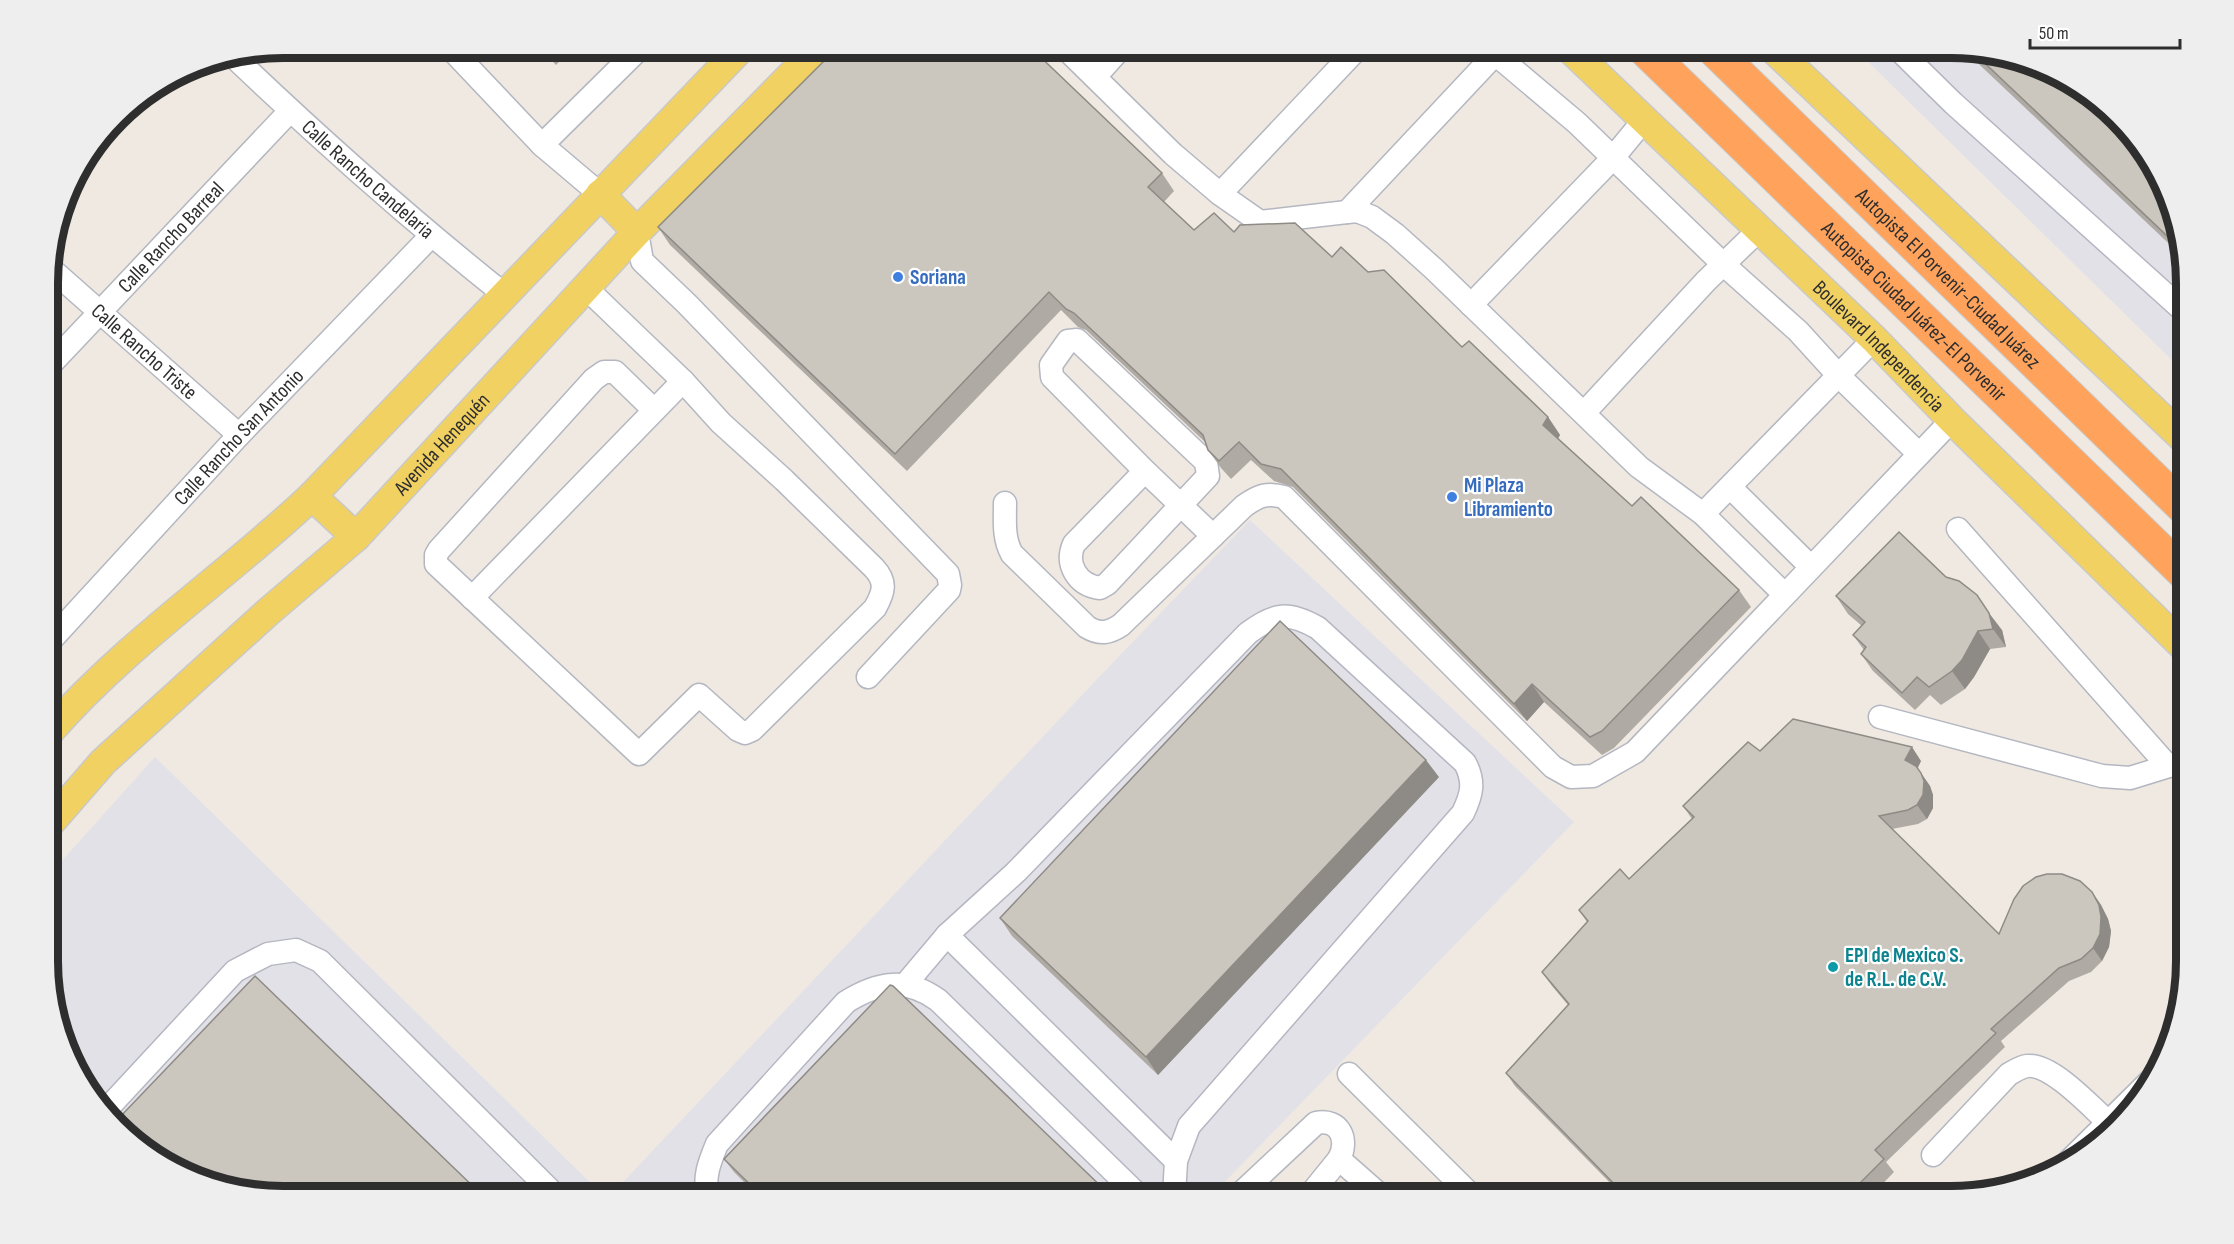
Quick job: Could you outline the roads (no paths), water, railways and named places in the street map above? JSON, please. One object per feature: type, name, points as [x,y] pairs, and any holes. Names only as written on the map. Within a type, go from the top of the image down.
[{"type":"highway","name":"Autopista Ciudad Juárez-El Porvenir","points":[[1653,58],[2176,564]]},
{"type":"highway","name":"Autopista El Porvenir-Ciudad Juárez","points":[[1722,58],[2176,499]]},
{"type":"main road","points":[[58,722],[80,697],[135,646],[272,533],[312,496],[731,58]]},
{"type":"main road","name":"Avenida Henequén","points":[[58,814],[103,762],[259,620],[356,537],[637,232],[808,58]]},
{"type":"main road","name":"Boulevard Independencia","points":[[1579,58],[1874,339],[1952,420],[2176,638]]},
{"type":"main road","points":[[1783,58],[2176,430]]},
{"type":"main road","points":[[600,194],[637,232]]},
{"type":"main road","points":[[312,496],[356,537]]},
{"type":"street","points":[[459,58],[542,145],[600,194]]},
{"type":"street","points":[[542,145],[630,58]]},
{"type":"street","points":[[1075,58],[1173,154],[1220,194],[1260,222],[1347,212],[1372,216],[1395,234],[1471,305],[1648,474],[1703,514],[1784,594]]},
{"type":"street","points":[[1095,77],[1112,58]]},
{"type":"street","points":[[1220,194],[1349,58]]},
{"type":"street","points":[[1347,212],[1488,58]]},
{"type":"street","points":[[1504,58],[1577,123],[1723,264],[1798,331],[1839,376],[1919,454]]},
{"type":"street","points":[[1907,58],[1953,103],[2176,303]]},
{"type":"street","name":"Calle Rancho Candelaria","points":[[240,63],[290,111],[431,236],[505,295]]},
{"type":"street","name":"Calle Rancho Barreal","points":[[58,357],[290,111]]},
{"type":"street","points":[[1471,305],[1612,159],[1644,120]]},
{"type":"street","points":[[1584,413],[1723,264],[1759,230]]},
{"type":"street","points":[[637,232],[642,261],[687,304],[948,574],[949,590],[867,677]]},
{"type":"street","name":"Calle Rancho San Antonio","points":[[58,632],[239,435],[431,236]]},
{"type":"street","name":"Calle Rancho Triste","points":[[59,276],[239,435]]},
{"type":"street","points":[[585,288],[683,381],[721,423],[784,480],[882,577],[883,595],[875,608],[752,730],[745,733],[738,730],[699,695],[639,754],[436,564],[436,555],[594,379],[603,372],[615,372],[654,410]]},
{"type":"street","points":[[1145,471],[1074,544],[1069,555],[1070,566],[1090,587],[1100,588],[1107,584],[1181,504],[1208,476],[1206,462],[1077,340],[1072,339],[1065,343],[1051,365],[1052,376],[1145,471],[1181,504],[1213,536]]},
{"type":"street","points":[[1703,514],[1874,339]]},
{"type":"street","points":[[472,598],[683,381]]},
{"type":"street","points":[[1005,503],[1006,544],[1012,554],[1096,633],[1113,631],[1122,626],[1257,496],[1274,494],[1284,497],[1553,767],[1571,777],[1593,776],[1635,752],[1810,566],[1952,420]]},
{"type":"street","points":[[1730,487],[1810,566]]},
{"type":"street","points":[[1958,529],[2176,756]]},
{"type":"street","points":[[904,986],[947,935],[1016,872],[1248,633],[1275,617],[1289,616],[1318,628],[1465,763],[1473,786],[1463,813],[1189,1126],[1176,1161],[1175,1186]]},
{"type":"street","points":[[1880,717],[2102,776],[2130,778],[2176,763]]},
{"type":"street","points":[[947,935],[1176,1161]]},
{"type":"street","points":[[111,1105],[235,971],[268,954],[296,950],[320,961],[546,1186]]},
{"type":"street","points":[[705,1186],[708,1166],[717,1144],[846,1002],[865,990],[885,984],[924,990],[938,1000],[1129,1186]]},
{"type":"street","points":[[1933,1155],[2009,1074],[2018,1068],[2028,1066],[2038,1067],[2065,1082],[2107,1121]]},
{"type":"street","points":[[1349,1074],[1462,1186]]},
{"type":"street","points":[[1249,1186],[1316,1123],[1330,1122],[1341,1134],[1343,1146],[1339,1159],[1318,1186]]},
{"type":"street","points":[[1339,1159],[1370,1186]]},
{"type":"place","name":"Soriana","points":[[898,277]]},
{"type":"place","name":"Mi Plaza Libramiento","points":[[1452,497]]},
{"type":"place","name":"EPI de Mexico S. de R.L. de C.V.","points":[[1833,967]]}]
